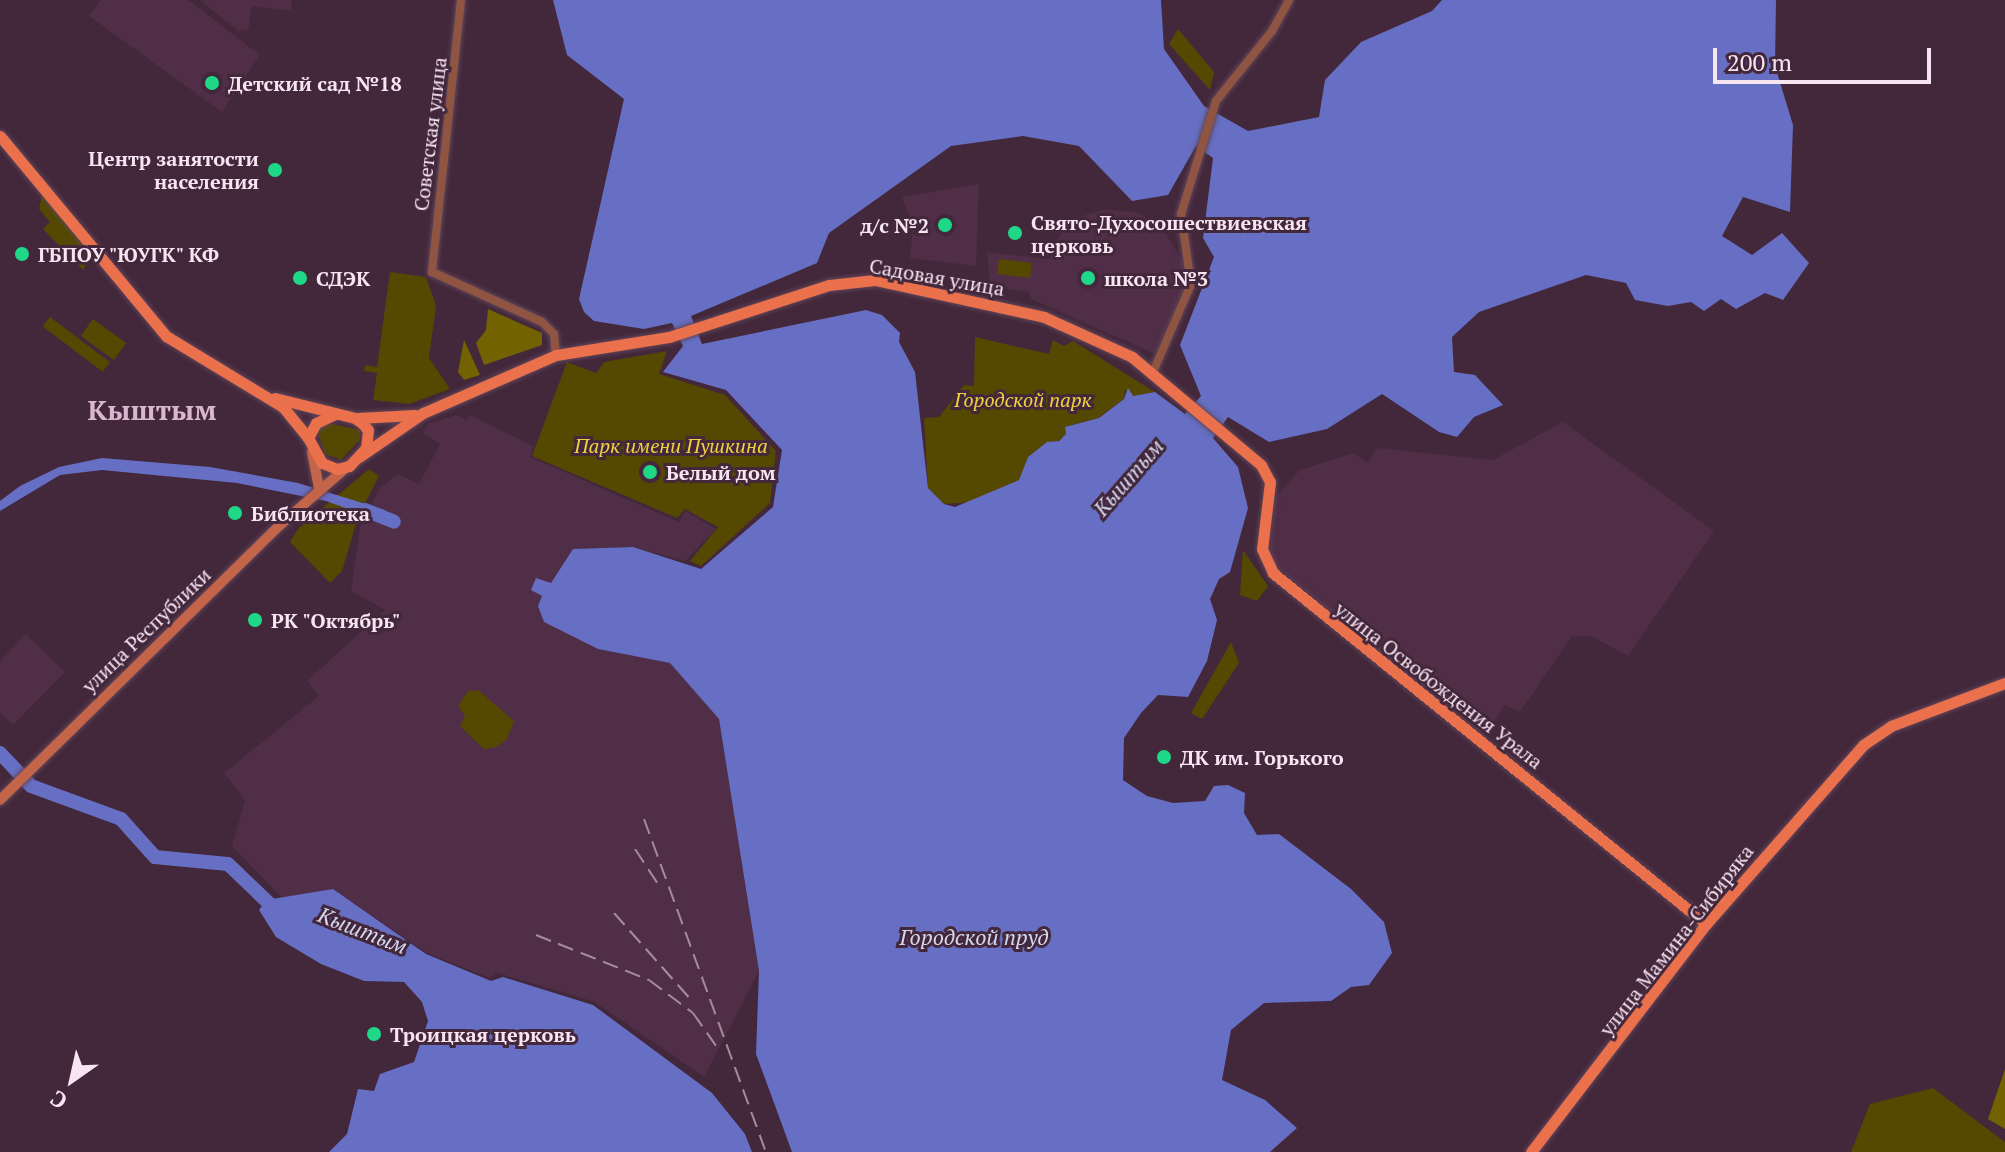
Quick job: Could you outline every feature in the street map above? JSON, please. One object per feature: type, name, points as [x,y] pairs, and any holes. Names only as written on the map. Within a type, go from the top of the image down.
[{"type":"main road","points":[[0,136],[166,336],[263,394],[293,417],[330,468],[349,466],[423,413]]},
{"type":"main road","name":"Садовая улица","points":[[423,413],[556,355],[669,337],[829,285],[875,280],[1044,317],[1118,350],[1153,372],[1228,436]]},
{"type":"main road","points":[[263,394],[335,414],[377,421],[423,413]]},
{"type":"main road","points":[[319,489],[308,441],[316,423],[335,414]]},
{"type":"main road","points":[[355,418],[368,430],[359,457]]},
{"type":"main road","name":"улица Освобождения Урала","points":[[1228,436],[1269,477],[1262,549],[1273,573],[1706,924]]},
{"type":"main road","name":"улица Республики","points":[[0,800],[319,489],[349,466]]},
{"type":"main road","name":"улица Мамина-Сибиряка","points":[[1531,1152],[1706,924],[1855,753],[1891,726],[2005,683]]},
{"type":"street","name":"Советская улица","points":[[461,0],[432,272],[542,322],[554,334],[556,355]]},
{"type":"street","points":[[1153,372],[1191,284],[1181,214],[1213,109],[1228,79],[1272,31],[1289,0]]},
{"type":"shaded area","name":"Детский сад №18","points":[[101,0],[188,0],[260,55],[222,112],[89,16]]},
{"type":"shaded area","points":[[200,0],[292,0],[291,11],[251,6],[249,29],[238,31]]},
{"type":"shaded area","name":"д/с №2","points":[[979,184],[976,266],[910,258],[913,227],[902,197]]},
{"type":"shaded area","name":"школа №3","points":[[1106,209],[1138,213],[1162,227],[1188,271],[1185,287],[1155,354],[1031,299],[1029,292],[990,286],[987,252],[1050,259],[1066,221]]},
{"type":"shaded area","points":[[488,309],[542,333],[542,345],[484,365],[476,343],[486,330]]},
{"type":"shaded area","points":[[464,340],[480,375],[464,380],[458,372]]},
{"type":"shaded area","points":[[456,415],[466,420],[470,415],[533,446],[530,457],[679,522],[685,511],[716,529],[685,561],[633,547],[574,549],[542,596],[544,622],[598,649],[670,663],[719,719],[759,971],[704,1077],[595,1002],[495,972],[490,978],[427,953],[333,889],[283,899],[232,846],[245,801],[224,773],[319,696],[307,681],[385,610],[351,591],[360,527],[380,488],[398,474],[419,484],[440,444],[423,434],[427,424]]},
{"type":"shaded area","points":[[1563,422],[1714,531],[1628,656],[1591,636],[1572,636],[1520,712],[1505,705],[1482,739],[1271,562],[1266,546],[1274,498],[1300,470],[1353,453],[1368,463],[1377,448],[1493,460]]},
{"type":"shaded area","points":[[26,634],[65,672],[13,725],[0,712],[0,661]]},
{"type":"shaded area","points":[[2005,1069],[2005,1129],[1988,1119]]},
{"type":"green space","points":[[1178,29],[1214,72],[1210,90],[1169,44]]},
{"type":"green space","points":[[42,194],[92,256],[83,270],[43,229],[50,222],[39,209]]},
{"type":"green space","points":[[999,259],[1032,263],[1030,278],[997,274]]},
{"type":"green space","points":[[390,272],[426,277],[436,306],[429,358],[450,389],[409,404],[373,400],[377,373],[364,371],[365,365],[377,367]]},
{"type":"green space","points":[[50,317],[110,362],[103,372],[43,327]]},
{"type":"green space","points":[[93,319],[126,343],[114,360],[81,336]]},
{"type":"green space","name":"Городской парк","points":[[975,337],[1049,354],[1053,340],[1064,346],[1073,341],[1155,392],[1133,396],[1125,390],[1124,399],[1098,418],[1065,427],[1067,434],[1058,441],[1046,443],[1028,457],[1019,480],[973,502],[944,504],[928,488],[924,418],[939,417],[964,385],[974,386]]},
{"type":"green space","name":"Парк имени Пушкина","points":[[667,351],[659,374],[725,395],[776,451],[770,503],[701,566],[690,561],[718,527],[685,509],[677,518],[532,456],[567,362],[596,373],[604,362]]},
{"type":"green space","points":[[324,422],[360,430],[359,441],[341,460],[325,454],[317,431]]},
{"type":"green space","points":[[369,469],[379,476],[358,517],[342,571],[330,583],[290,542],[299,528]]},
{"type":"green space","points":[[1243,550],[1268,586],[1257,601],[1240,595]]},
{"type":"green space","points":[[1231,642],[1239,663],[1202,719],[1191,713]]},
{"type":"green space","points":[[478,690],[514,721],[507,739],[496,747],[484,749],[460,726],[465,716],[458,706],[468,691]]},
{"type":"green space","points":[[1933,1088],[2005,1142],[2005,1152],[1851,1152],[1870,1104]]},
{"type":"water","name":"Городской пруд","points":[[553,0],[1161,0],[1164,49],[1204,106],[1248,131],[1319,117],[1325,80],[1361,42],[1432,11],[1442,0],[1776,0],[1775,66],[1793,125],[1790,212],[1743,197],[1722,236],[1752,255],[1782,233],[1809,263],[1783,300],[1765,293],[1736,309],[1721,299],[1704,311],[1691,302],[1668,306],[1635,300],[1626,283],[1586,275],[1479,312],[1452,337],[1454,372],[1475,375],[1503,405],[1474,417],[1457,437],[1439,432],[1382,394],[1327,429],[1269,442],[1228,417],[1213,438],[1238,467],[1248,508],[1230,572],[1219,579],[1210,599],[1217,620],[1207,661],[1188,697],[1158,695],[1141,713],[1124,738],[1123,780],[1147,796],[1173,803],[1205,801],[1214,786],[1228,785],[1245,793],[1244,813],[1257,835],[1279,834],[1351,889],[1384,922],[1392,953],[1369,985],[1351,987],[1331,1001],[1264,1003],[1231,1030],[1222,1080],[1265,1100],[1297,1128],[1270,1152],[792,1152],[756,1054],[759,971],[719,719],[670,663],[598,649],[544,622],[538,606],[542,596],[531,590],[536,578],[551,583],[573,549],[633,547],[701,569],[773,507],[782,450],[726,390],[663,372],[683,346],[672,323],[644,329],[594,321],[584,312],[579,299],[624,99],[567,55]],"holes":[[[1023,136],[1079,146],[1132,201],[1168,195],[1196,146],[1213,158],[1203,238],[1214,257],[1180,345],[1201,396],[1185,414],[1155,392],[1133,396],[1128,388],[1124,399],[1099,418],[1065,427],[1066,434],[1059,441],[1047,442],[1028,457],[1019,480],[955,507],[944,504],[928,488],[915,372],[899,342],[900,333],[882,315],[866,310],[702,344],[691,316],[817,263],[829,233],[951,146]]]},
{"type":"water","points":[[102,458],[210,467],[298,483],[385,510],[379,520],[326,501],[237,483],[102,470],[60,475],[0,511],[0,501],[20,486],[59,467]]},
{"type":"water","points":[[333,889],[426,954],[491,981],[503,977],[593,1005],[712,1093],[745,1134],[752,1152],[329,1152],[347,1134],[358,1089],[374,1091],[380,1074],[414,1062],[428,1021],[422,1002],[404,982],[364,981],[321,964],[276,937],[259,910],[266,900]]},
{"type":"waterway","points":[[365,510],[394,522]]},
{"type":"waterway","points":[[0,753],[31,786],[121,819],[155,857],[228,864],[277,911]]},
{"type":"railway","points":[[644,819],[766,1152]]},
{"type":"railway","points":[[635,849],[658,884]]},
{"type":"railway","points":[[614,913],[693,1002]]},
{"type":"railway","points":[[536,935],[649,980],[693,1013],[719,1050]]},
{"type":"place","name":"Детский сад №18","points":[[212,83]]},
{"type":"place","name":"Центр занятости населения","points":[[275,170]]},
{"type":"place","name":"д/с №2","points":[[945,225]]},
{"type":"place","name":"Свято-Духосошествиевская церковь","points":[[1015,233]]},
{"type":"place","name":"ГБПОУ \"ЮУГК\" КФ","points":[[22,254]]},
{"type":"place","name":"СДЭК","points":[[300,278]]},
{"type":"place","name":"школа №3","points":[[1088,278]]},
{"type":"place","name":"Белый дом","points":[[650,472]]},
{"type":"place","name":"Библиотека","points":[[235,513]]},
{"type":"place","name":"РК \"Октябрь\"","points":[[255,620]]},
{"type":"place","name":"ДК им. Горького","points":[[1164,757]]},
{"type":"place","name":"Троицкая церковь","points":[[374,1034]]},
{"type":"district","name":"Кыштым","points":[[152,410]]}]
